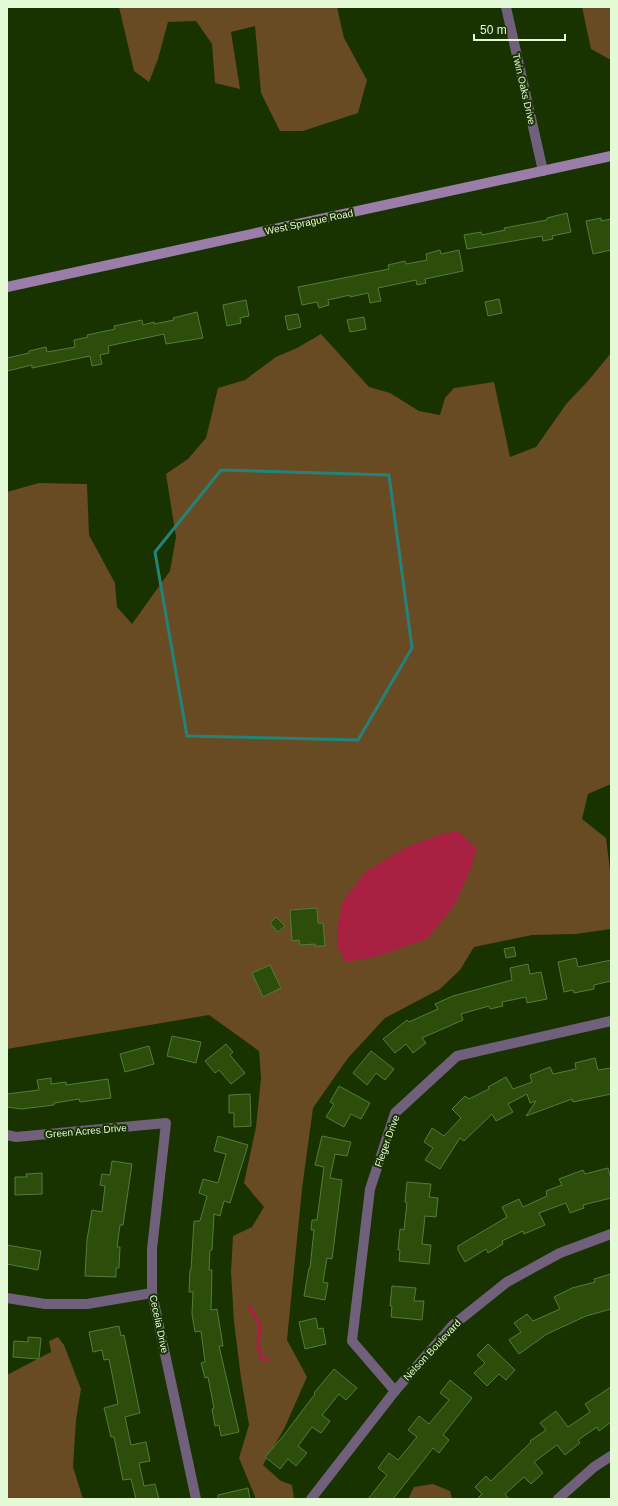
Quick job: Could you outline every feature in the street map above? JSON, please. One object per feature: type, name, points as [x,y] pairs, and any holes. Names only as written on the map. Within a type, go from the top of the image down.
[{"type":"street","name":"Twin Oaks Drive","points":[[506,7],[543,171]]},
{"type":"street","name":"West Sprague Road","points":[[7,287],[611,156]]},
{"type":"street","name":"Fleger Drive","points":[[395,1391],[352,1341],[370,1189],[395,1113],[457,1056],[611,1021]]},
{"type":"street","name":"Green Acres Drive","points":[[7,1135],[23,1136],[166,1123]]},
{"type":"street","name":"Cecelia Drive","points":[[166,1123],[152,1249],[152,1293],[196,1499]]},
{"type":"street","name":"Nelson Boulevard","points":[[311,1499],[395,1391],[452,1326],[507,1282],[560,1253],[611,1234]]},
{"type":"street","points":[[7,1298],[45,1304],[87,1304],[152,1293]]},
{"type":"street","points":[[558,1499],[594,1466],[611,1456]]},
{"type":"highlighted area","points":[[221,470],[389,475],[412,648],[358,740],[187,736],[155,552]]},
{"type":"shaded area","points":[[119,7],[337,7],[344,38],[367,80],[358,113],[303,131],[280,131],[261,93],[255,26],[231,32],[240,89],[215,83],[212,44],[196,21],[168,22],[158,59],[149,82],[134,71]]},
{"type":"shaded area","points":[[582,7],[611,7],[611,60],[591,49]]},
{"type":"shaded area","points":[[321,334],[369,387],[390,393],[419,411],[440,415],[445,398],[454,388],[494,382],[510,457],[536,447],[567,403],[588,381],[611,353],[611,784],[588,794],[582,819],[606,838],[611,879],[611,929],[576,934],[532,935],[474,947],[460,970],[440,989],[385,1018],[348,1058],[313,1108],[302,1189],[287,1340],[307,1377],[284,1429],[263,1465],[281,1481],[292,1485],[294,1499],[256,1499],[239,1458],[249,1425],[234,1322],[231,1272],[233,1236],[252,1227],[264,1207],[244,1183],[256,1127],[261,1078],[259,1051],[209,1015],[7,1049],[7,492],[39,483],[87,484],[89,535],[115,583],[117,607],[132,624],[170,571],[176,537],[166,474],[188,459],[206,438],[218,388],[245,380],[276,357],[297,348]]},
{"type":"shaded area","points":[[458,831],[477,849],[470,871],[454,906],[427,939],[375,957],[345,962],[338,947],[337,930],[342,903],[365,872],[405,848],[441,834]]},
{"type":"shaded area","points":[[58,1337],[64,1345],[81,1389],[76,1420],[73,1467],[83,1499],[7,1499],[7,1375],[51,1352],[49,1341]]},
{"type":"shaded area","points":[[433,1484],[450,1491],[452,1499],[408,1499],[414,1487]]},
{"type":"building","points":[[567,213],[571,232],[552,236],[553,239],[543,241],[542,236],[467,249],[464,235],[481,232],[482,235],[505,230],[504,228],[547,220],[547,218]]},
{"type":"building","points":[[601,218],[601,221],[611,219],[611,250],[593,254],[586,221]]},
{"type":"building","points":[[440,250],[441,254],[459,250],[463,271],[425,279],[426,283],[417,285],[416,280],[378,288],[381,301],[370,303],[368,293],[328,300],[329,305],[319,308],[317,302],[302,305],[298,287],[389,269],[388,265],[405,261],[406,264],[427,260],[426,254]]},
{"type":"building","points":[[499,299],[502,313],[488,316],[485,302]]},
{"type":"building","points":[[246,300],[249,316],[240,318],[241,323],[227,326],[223,305]]},
{"type":"building","points":[[197,312],[203,338],[166,344],[164,334],[108,346],[109,353],[100,355],[102,364],[92,366],[90,356],[32,368],[32,365],[7,371],[7,358],[29,353],[29,351],[46,347],[47,352],[75,347],[74,340],[88,337],[87,335],[115,329],[114,326],[142,320],[143,325],[154,322],[154,324],[174,320],[173,318]]},
{"type":"building","points":[[298,314],[301,327],[288,330],[285,316]]},
{"type":"building","points":[[364,317],[366,329],[350,332],[347,320]]},
{"type":"building","points":[[317,908],[318,923],[323,923],[325,946],[315,946],[315,944],[300,945],[299,940],[292,941],[290,910]]},
{"type":"building","points":[[276,917],[285,926],[278,932],[270,923]]},
{"type":"building","points":[[514,947],[516,956],[506,958],[504,949]]},
{"type":"building","points":[[576,958],[578,967],[611,960],[611,981],[594,985],[594,989],[574,993],[573,990],[564,992],[558,962]]},
{"type":"building","points":[[528,964],[530,974],[541,972],[547,999],[527,1003],[526,997],[502,1002],[503,1006],[490,1009],[489,1006],[461,1014],[463,1020],[422,1038],[426,1043],[413,1053],[406,1044],[395,1053],[383,1039],[407,1020],[409,1022],[438,1009],[435,1004],[453,996],[512,980],[510,968]]},
{"type":"building","points":[[270,965],[281,988],[263,997],[252,973]]},
{"type":"building","points":[[172,1036],[201,1042],[196,1063],[167,1056]]},
{"type":"building","points":[[226,1044],[233,1052],[230,1055],[245,1073],[231,1084],[219,1070],[215,1073],[205,1061]]},
{"type":"building","points":[[149,1046],[154,1064],[125,1072],[120,1054]]},
{"type":"building","points":[[371,1051],[394,1069],[385,1080],[376,1073],[367,1085],[353,1073]]},
{"type":"building","points":[[595,1058],[598,1070],[611,1068],[611,1094],[573,1102],[572,1099],[526,1116],[536,1101],[530,1103],[527,1094],[508,1104],[513,1112],[496,1121],[492,1114],[464,1141],[460,1138],[440,1169],[425,1160],[433,1148],[424,1142],[432,1128],[444,1136],[461,1118],[452,1109],[465,1096],[469,1099],[489,1089],[488,1087],[506,1077],[513,1089],[532,1082],[530,1075],[550,1067],[553,1074],[576,1069],[575,1063]]},
{"type":"building","points":[[51,1078],[51,1084],[66,1082],[66,1085],[108,1079],[111,1098],[80,1102],[79,1099],[54,1103],[54,1105],[21,1109],[7,1107],[7,1094],[39,1090],[37,1080]]},
{"type":"building","points":[[339,1086],[370,1103],[361,1119],[351,1114],[344,1127],[326,1117],[334,1104],[330,1102]]},
{"type":"building","points":[[250,1094],[251,1126],[234,1127],[234,1113],[229,1113],[229,1095]]},
{"type":"building","points":[[218,1136],[248,1145],[230,1203],[224,1201],[220,1216],[214,1214],[212,1250],[210,1250],[209,1270],[212,1270],[211,1310],[217,1309],[223,1346],[219,1346],[239,1432],[221,1436],[219,1425],[215,1426],[212,1409],[214,1408],[208,1377],[205,1378],[201,1363],[205,1362],[201,1331],[195,1332],[192,1314],[193,1292],[189,1292],[194,1221],[200,1221],[207,1196],[199,1193],[203,1179],[218,1183],[226,1154],[214,1151]]},
{"type":"building","points":[[322,1136],[351,1142],[347,1156],[335,1154],[330,1178],[342,1180],[332,1259],[327,1258],[323,1282],[328,1283],[325,1300],[304,1296],[310,1268],[314,1230],[311,1230],[312,1220],[317,1220],[324,1167],[315,1165]]},
{"type":"building","points":[[112,1161],[132,1164],[123,1225],[120,1225],[117,1247],[120,1247],[119,1268],[116,1268],[116,1277],[85,1276],[87,1240],[92,1210],[102,1212],[105,1186],[100,1185],[102,1174],[110,1175]]},
{"type":"building","points":[[608,1168],[611,1179],[611,1198],[583,1205],[584,1208],[570,1213],[566,1203],[539,1213],[545,1225],[524,1234],[523,1231],[502,1241],[503,1244],[488,1253],[486,1249],[465,1262],[458,1250],[458,1246],[507,1217],[502,1207],[519,1199],[523,1207],[547,1196],[546,1191],[562,1185],[559,1179],[583,1170],[585,1174]]},
{"type":"building","points":[[42,1173],[42,1194],[15,1195],[15,1177],[27,1177],[26,1174]]},
{"type":"building","points":[[407,1182],[431,1184],[429,1197],[438,1198],[436,1217],[425,1216],[422,1244],[431,1245],[429,1264],[399,1261],[400,1250],[398,1250],[400,1229],[404,1230],[407,1203],[405,1202]]},
{"type":"building","points":[[7,1245],[41,1251],[38,1270],[7,1264]]},
{"type":"building","points":[[611,1274],[611,1309],[586,1316],[547,1334],[519,1354],[509,1340],[521,1332],[514,1323],[527,1314],[533,1321],[560,1309],[554,1297],[572,1288],[595,1282],[594,1279]]},
{"type":"building","points":[[392,1286],[416,1288],[414,1301],[424,1301],[422,1320],[391,1317],[392,1306],[390,1306]]},
{"type":"building","points":[[316,1318],[318,1329],[323,1328],[326,1344],[305,1349],[299,1322]]},
{"type":"building","points":[[119,1326],[121,1336],[124,1335],[140,1413],[125,1417],[131,1445],[146,1442],[150,1461],[139,1463],[144,1486],[155,1484],[159,1499],[136,1499],[131,1479],[123,1480],[114,1437],[111,1437],[104,1408],[118,1404],[109,1359],[104,1360],[102,1350],[93,1352],[89,1332]]},
{"type":"building","points":[[28,1337],[41,1338],[39,1359],[13,1357],[14,1341],[28,1342]]},
{"type":"building","points":[[488,1344],[515,1370],[506,1380],[499,1374],[487,1386],[474,1373],[485,1363],[477,1355]]},
{"type":"building","points":[[334,1369],[357,1388],[346,1400],[339,1394],[322,1415],[330,1421],[321,1433],[312,1427],[298,1446],[307,1453],[296,1466],[288,1459],[280,1469],[265,1457],[284,1435],[315,1394],[314,1393]]},
{"type":"building","points":[[450,1380],[472,1398],[443,1435],[449,1440],[439,1453],[433,1448],[393,1499],[368,1499],[387,1475],[378,1468],[389,1453],[398,1460],[417,1437],[408,1430],[419,1416],[429,1424],[449,1400],[440,1393]]},
{"type":"building","points":[[611,1387],[611,1422],[599,1431],[597,1427],[578,1440],[580,1443],[565,1455],[557,1445],[534,1462],[543,1473],[531,1484],[524,1477],[505,1494],[509,1499],[477,1499],[482,1494],[475,1487],[486,1476],[491,1481],[531,1442],[530,1441],[546,1430],[540,1423],[556,1411],[568,1427],[590,1412],[585,1404]]},
{"type":"building","points":[[248,1488],[250,1499],[218,1499],[218,1495]]},
{"type":"waterway","points":[[250,1306],[260,1324],[258,1344],[261,1358],[267,1360]]}]
